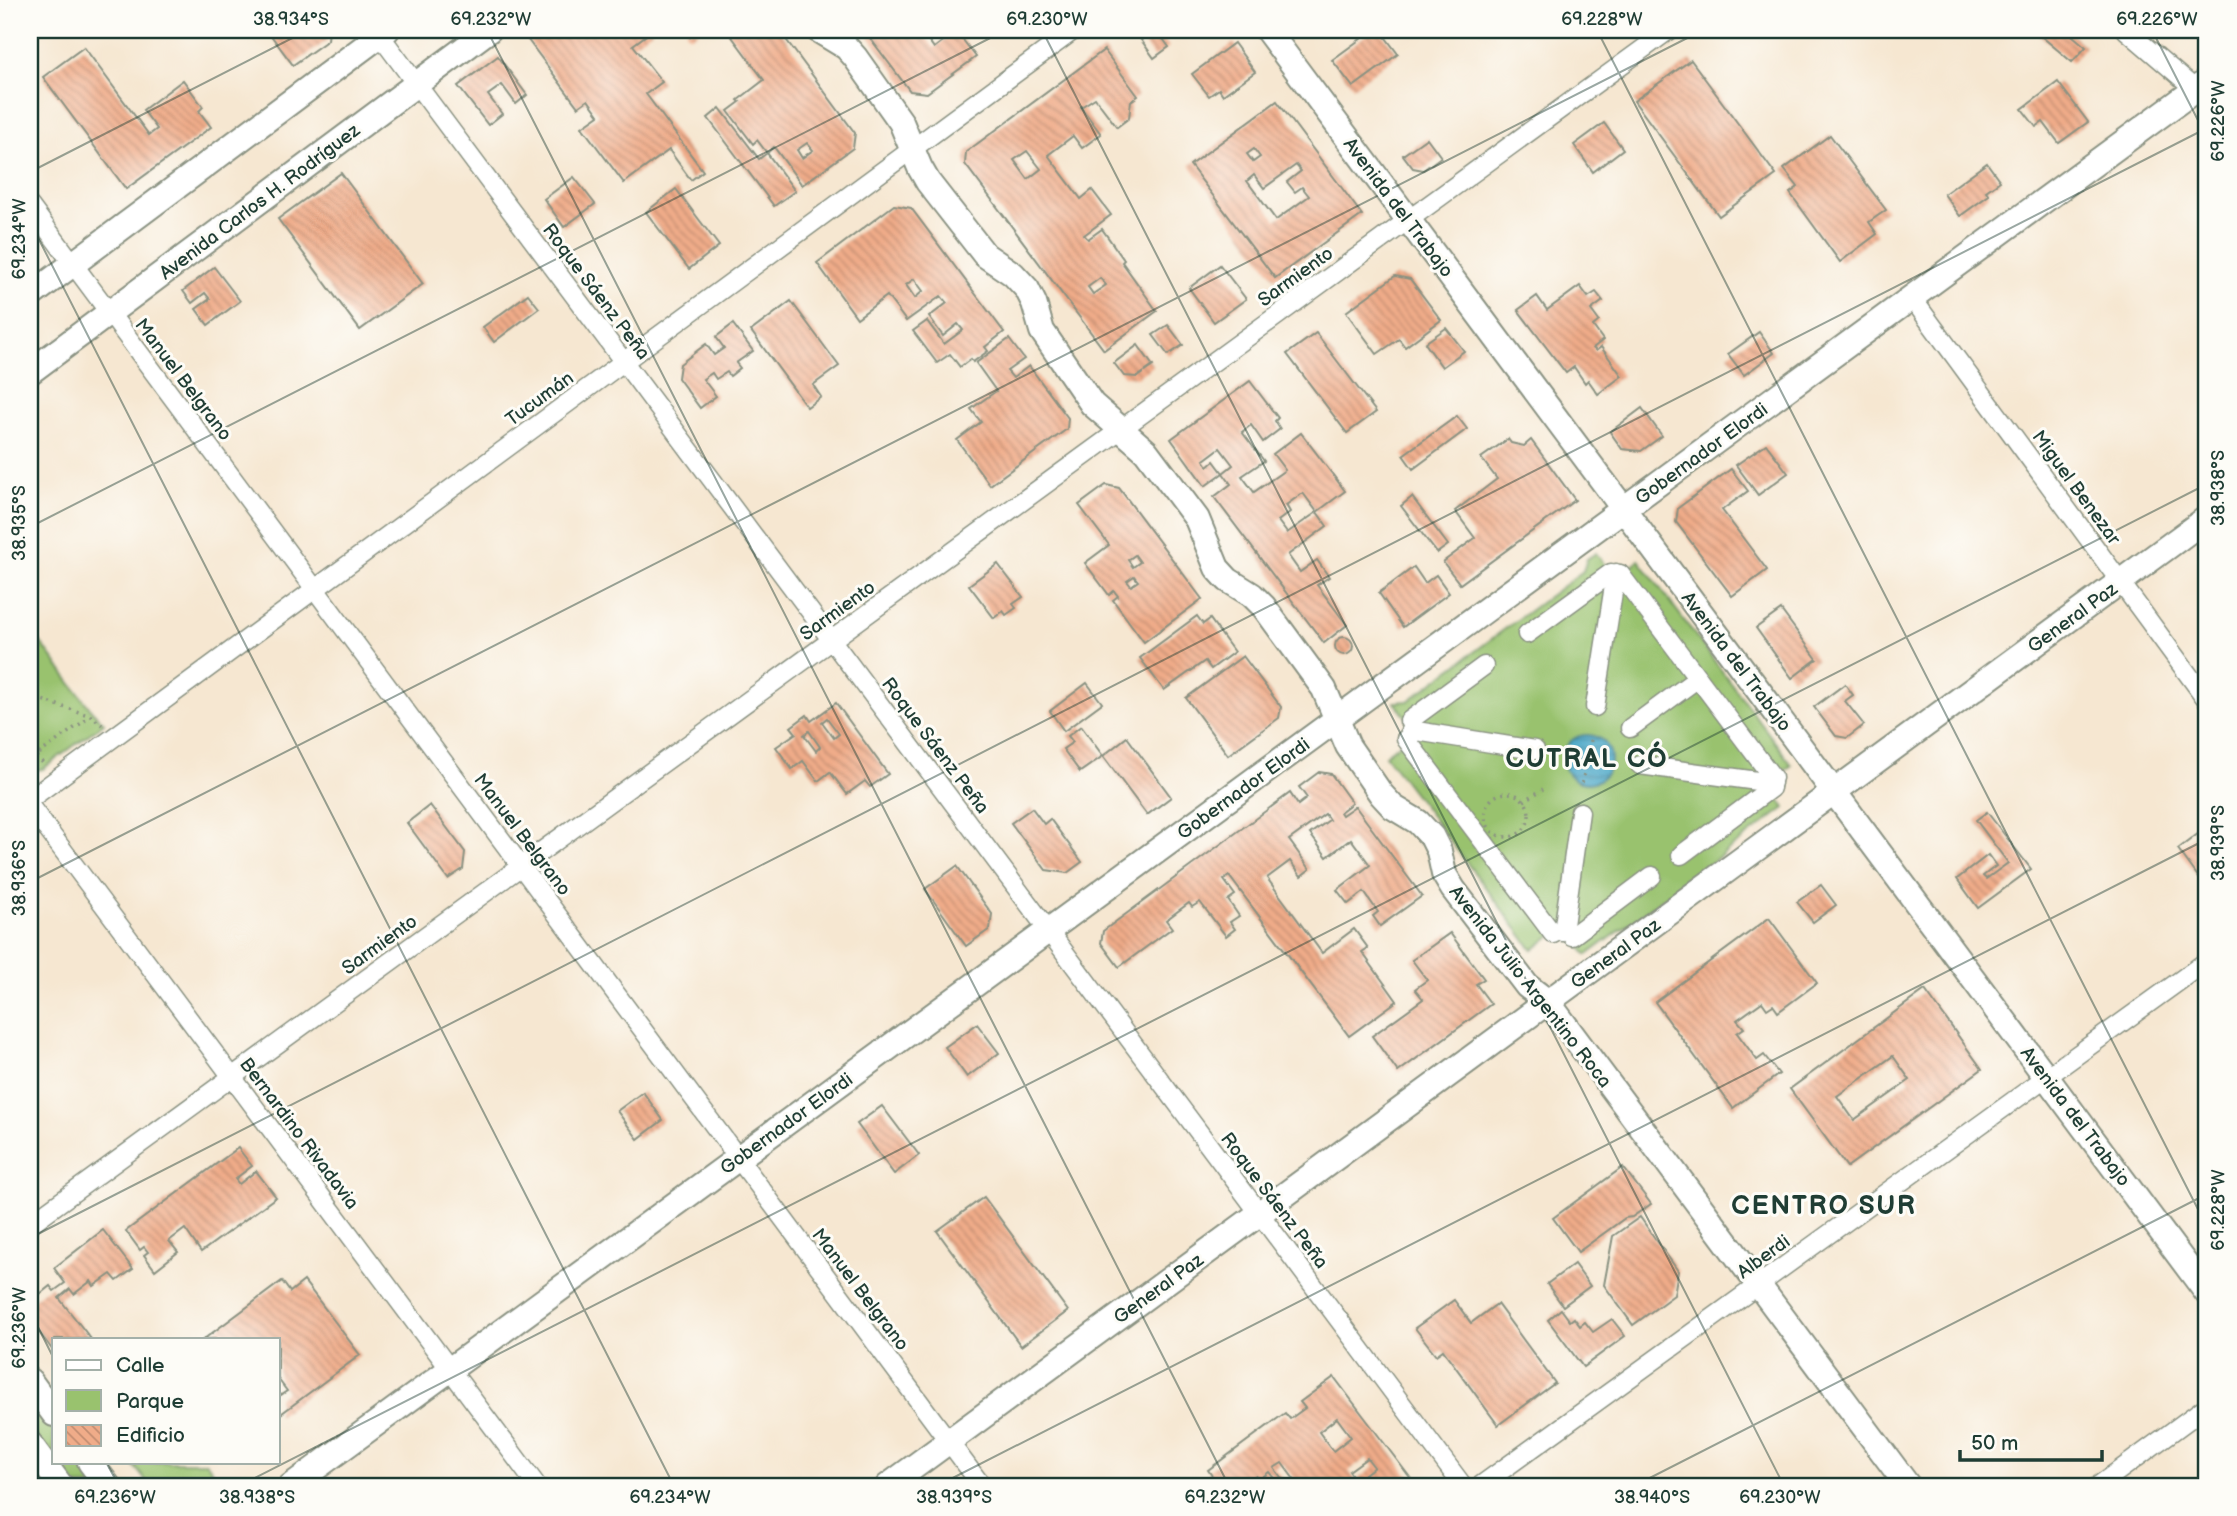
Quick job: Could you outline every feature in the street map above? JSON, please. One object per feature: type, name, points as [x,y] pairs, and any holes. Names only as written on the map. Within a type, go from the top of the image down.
[{"type":"street","name":"Avenida Carlos H. Rodríguez","points":[[30,372],[489,30]]},
{"type":"street","name":"Avenida Julio Argentino Roca","points":[[818,30],[846,47],[855,57],[899,118],[926,179],[979,249],[1024,284],[1034,303],[1045,336],[1092,404],[1146,451],[1193,512],[1204,531],[1210,555],[1217,568],[1228,580],[1252,595],[1264,607],[1324,689],[1348,746],[1381,794],[1397,810],[1418,822],[1429,833],[1437,847],[1444,874],[1453,889],[1527,986],[1548,1002],[1908,1486]]},
{"type":"street","name":"Tucumán","points":[[30,799],[1074,30]]},
{"type":"street","name":"Avenida del Trabajo","points":[[1267,30],[2207,1293]]},
{"type":"street","name":"Sarmiento","points":[[30,1224],[1669,30]]},
{"type":"street","points":[[2126,30],[2204,90]]},
{"type":"street","name":"Roque Sáenz Peña","points":[[381,32],[416,84],[1463,1486]]},
{"type":"street","points":[[30,296],[381,32]]},
{"type":"street","name":"Gobernador Elordi","points":[[291,1486],[1912,298],[2204,90]]},
{"type":"street","name":"Manuel Belgrano","points":[[30,206],[982,1486]]},
{"type":"street","name":"Miguel Benezar","points":[[1912,298],[2207,700]]},
{"type":"street","name":"General Paz","points":[[888,1486],[2207,518]]},
{"type":"street","points":[[1527,634],[1616,573]]},
{"type":"street","points":[[1616,573],[1698,678],[1772,783]]},
{"type":"street","points":[[1595,707],[1616,573]]},
{"type":"street","points":[[1408,730],[1484,666]]},
{"type":"street","points":[[1630,728],[1698,678]]},
{"type":"street","points":[[1408,730],[1535,750]]},
{"type":"street","points":[[1408,730],[1563,934]]},
{"type":"street","points":[[1640,765],[1772,783]]},
{"type":"street","points":[[1681,855],[1772,783]]},
{"type":"street","name":"Bernardino Rivadavia","points":[[30,806],[537,1486]]},
{"type":"street","points":[[1563,934],[1580,812]]},
{"type":"street","points":[[1563,934],[1652,876]]},
{"type":"street","name":"Alberdi","points":[[1480,1486],[2207,961]]},
{"type":"street","points":[[30,1381],[52,1411]]},
{"type":"street","points":[[2098,1486],[2207,1406]]},
{"type":"street","points":[[30,1444],[61,1486]]},
{"type":"street","points":[[92,1464],[108,1486]]},
{"type":"path","points":[[30,696],[91,716],[102,725]]},
{"type":"path","points":[[30,759],[91,716]]},
{"type":"path","points":[[1582,783],[1592,735]]},
{"type":"path","points":[[30,748],[46,766]]},
{"type":"path","points":[[1563,755],[1611,761]]},
{"type":"path","points":[[1524,801],[1543,789]]},
{"type":"path","points":[[1513,794],[1524,801],[1528,820],[1521,831],[1508,836],[1495,833],[1486,822],[1486,808],[1494,797],[1513,794]]},
{"type":"green space","points":[[1596,553],[1611,573],[1620,574],[1639,560],[1792,765],[1773,778],[1771,788],[1785,808],[1587,955],[1569,932],[1556,932],[1533,950],[1385,755],[1408,737],[1411,724],[1395,702],[1408,701],[1583,571],[1587,559]]},
{"type":"green space","points":[[30,628],[104,723],[43,769],[30,771]]},
{"type":"green space","points":[[30,1401],[39,1405],[49,1418],[52,1426],[52,1458],[30,1428]]},
{"type":"green space","points":[[56,1464],[82,1464],[99,1486],[73,1486]]},
{"type":"green space","points":[[133,1464],[208,1464],[212,1470],[191,1486],[150,1486]]},
{"type":"water","points":[[1587,735],[1604,742],[1611,759],[1604,776],[1587,783],[1570,776],[1563,759],[1570,742]]},
{"type":"building","points":[[267,30],[329,30],[328,40],[293,65]]},
{"type":"building","points":[[539,30],[653,30],[633,45],[662,82],[646,94],[703,171],[691,180],[669,150],[624,183],[582,127],[599,115],[588,100],[578,107],[525,36]]},
{"type":"building","points":[[685,30],[700,30],[690,37]]},
{"type":"building","points":[[727,30],[779,30],[855,133],[853,148],[802,185],[774,147],[767,153],[757,140],[753,144],[728,111],[764,80]],"holes":[[[807,143],[813,150],[802,158],[797,150]]]},
{"type":"building","points":[[864,30],[913,30],[916,34],[921,30],[934,48],[956,31],[976,57],[927,93],[910,91]]},
{"type":"building","points":[[1134,30],[1161,30],[1158,32],[1169,47],[1154,58]]},
{"type":"building","points":[[1373,30],[1380,30],[1398,54],[1353,87],[1332,60]]},
{"type":"building","points":[[2034,30],[2066,30],[2086,47],[2072,62]]},
{"type":"building","points":[[1234,43],[1255,72],[1223,95],[1219,89],[1209,96],[1192,74]]},
{"type":"building","points":[[84,47],[149,135],[157,129],[143,110],[183,80],[203,107],[199,111],[211,127],[126,189],[43,77]]},
{"type":"building","points":[[1104,50],[1138,96],[1131,101],[1129,118],[1117,127],[1095,98],[1081,107],[1101,134],[1082,148],[1073,136],[1048,155],[1081,199],[1092,190],[1111,215],[1084,235],[1088,239],[1102,229],[1157,311],[1104,350],[965,164],[966,152]],"holes":[[[1027,151],[1041,169],[1028,179],[1014,160]],[[1100,278],[1106,285],[1093,294],[1088,287]]]},
{"type":"building","points":[[498,56],[527,95],[516,104],[502,85],[488,95],[502,114],[488,125],[458,86]]},
{"type":"building","points":[[1691,60],[1776,175],[1719,216],[1634,101]]},
{"type":"building","points":[[2058,82],[2088,122],[2059,143],[2043,122],[2036,127],[2022,109]]},
{"type":"building","points":[[1277,101],[1362,215],[1275,278],[1190,165]],"holes":[[[1254,149],[1260,157],[1253,162],[1247,154]],[[1296,165],[1301,171],[1287,182],[1295,192],[1302,187],[1309,196],[1276,220],[1247,181],[1254,175],[1264,188]]]},
{"type":"building","points":[[720,108],[759,159],[767,153],[795,191],[774,206],[708,118]]},
{"type":"building","points":[[1604,123],[1623,149],[1593,172],[1574,145]]},
{"type":"building","points":[[1830,135],[1886,210],[1869,222],[1877,234],[1840,262],[1790,193],[1798,187],[1784,169]]},
{"type":"building","points":[[1427,138],[1441,157],[1423,170],[1413,168],[1403,155]]},
{"type":"building","points":[[1987,163],[2000,181],[1986,191],[1989,195],[1960,216],[1944,194]]},
{"type":"building","points":[[341,173],[423,284],[360,330],[278,219]]},
{"type":"building","points":[[574,177],[595,204],[564,227],[544,199]]},
{"type":"building","points":[[676,189],[719,246],[689,269],[646,212]]},
{"type":"building","points":[[894,205],[911,208],[1004,332],[985,347],[988,351],[973,362],[971,359],[960,367],[950,354],[937,363],[913,331],[927,321],[944,344],[963,330],[958,324],[943,336],[929,317],[947,303],[941,296],[906,321],[887,296],[857,318],[817,263]],"holes":[[[914,279],[923,291],[915,298],[906,285]]]},
{"type":"building","points":[[1220,265],[1246,299],[1214,322],[1189,288]]},
{"type":"building","points":[[214,267],[240,301],[208,325],[196,309],[210,299],[205,293],[192,303],[183,291]]},
{"type":"building","points":[[1395,276],[1410,279],[1441,320],[1405,347],[1399,339],[1377,354],[1346,312]]},
{"type":"building","points":[[1580,286],[1588,297],[1596,292],[1603,301],[1591,310],[1599,321],[1593,326],[1603,340],[1593,348],[1596,351],[1601,347],[1622,376],[1598,394],[1588,380],[1585,383],[1574,367],[1566,373],[1518,310],[1537,296],[1547,310]]},
{"type":"building","points":[[528,294],[539,308],[494,342],[483,327]]},
{"type":"building","points":[[791,301],[839,366],[813,385],[821,397],[807,407],[751,331]]},
{"type":"building","points":[[733,324],[753,351],[736,363],[740,368],[730,376],[727,372],[716,379],[712,373],[703,379],[716,396],[700,408],[678,378],[680,364],[706,344],[714,355],[724,348],[716,337]]},
{"type":"building","points":[[1168,325],[1183,345],[1168,355],[1153,335]]},
{"type":"building","points":[[1446,328],[1464,351],[1442,367],[1425,343]]},
{"type":"building","points":[[1759,332],[1774,353],[1744,375],[1728,354]]},
{"type":"building","points":[[1316,333],[1376,412],[1347,433],[1287,354]]},
{"type":"building","points":[[1009,339],[1024,359],[1007,371],[1013,378],[1029,366],[1068,418],[1067,429],[990,485],[957,440],[981,422],[971,409],[996,391],[976,363]]},
{"type":"building","points":[[1138,345],[1153,366],[1137,377],[1124,376],[1114,363]]},
{"type":"building","points":[[1250,381],[1278,418],[1275,421],[1280,429],[1263,442],[1251,425],[1242,432],[1264,461],[1242,476],[1254,492],[1285,470],[1273,454],[1301,433],[1345,491],[1317,512],[1327,526],[1288,555],[1300,572],[1317,560],[1329,577],[1317,585],[1347,625],[1324,643],[1214,497],[1231,484],[1223,473],[1205,486],[1171,439]],"holes":[[[1220,448],[1233,465],[1223,473],[1214,461],[1208,466],[1204,460]],[[1303,493],[1317,512],[1287,533],[1278,521],[1290,512],[1286,505]]]},
{"type":"building","points":[[1642,408],[1662,436],[1641,451],[1622,449],[1610,432]]},
{"type":"building","points":[[1457,416],[1467,429],[1413,469],[1403,455]]},
{"type":"building","points":[[1508,439],[1511,443],[1524,446],[1531,440],[1575,500],[1460,584],[1443,562],[1475,538],[1455,511],[1497,479],[1481,458]]},
{"type":"building","points":[[1766,444],[1788,473],[1758,495],[1736,465]]},
{"type":"building","points":[[1731,469],[1748,491],[1722,510],[1767,570],[1732,596],[1676,522],[1678,508]]},
{"type":"building","points":[[1106,485],[1119,488],[1202,599],[1144,642],[1113,600],[1118,596],[1114,591],[1109,595],[1085,563],[1109,545],[1079,505]],"holes":[[[1135,555],[1140,562],[1133,567],[1128,560]],[[1134,576],[1138,581],[1131,586],[1127,581]]]},
{"type":"building","points":[[1412,497],[1448,545],[1437,553],[1401,506]]},
{"type":"building","points":[[998,564],[1023,597],[1013,604],[1016,608],[1006,615],[1003,611],[994,618],[969,585]]},
{"type":"building","points":[[1414,567],[1425,583],[1436,575],[1449,593],[1403,627],[1379,593]]},
{"type":"building","points":[[1781,610],[1817,659],[1792,678],[1756,628]]},
{"type":"building","points":[[1197,616],[1203,624],[1210,619],[1234,652],[1211,669],[1205,661],[1164,690],[1140,658]]},
{"type":"building","points":[[1340,637],[1348,637],[1353,646],[1351,653],[1340,655],[1335,650],[1335,642]]},
{"type":"building","points":[[1243,656],[1281,707],[1279,718],[1228,755],[1186,698]]},
{"type":"building","points":[[1087,683],[1102,703],[1064,731],[1050,711]]},
{"type":"building","points":[[1845,684],[1853,695],[1845,701],[1864,725],[1847,738],[1836,736],[1814,707]]},
{"type":"building","points":[[836,703],[888,774],[870,787],[865,781],[847,794],[830,772],[818,781],[803,761],[792,769],[776,747],[796,733],[791,727],[807,715],[811,721]],"holes":[[[827,718],[839,734],[834,738],[822,722]],[[809,731],[820,747],[816,751],[804,735]]]},
{"type":"building","points":[[1081,726],[1103,756],[1080,772],[1063,749],[1073,742],[1068,736]]},
{"type":"building","points":[[1127,737],[1171,797],[1147,815],[1103,756]]},
{"type":"building","points":[[1319,772],[1331,774],[1352,803],[1340,812],[1342,815],[1355,806],[1422,896],[1380,926],[1373,916],[1378,912],[1364,892],[1348,904],[1337,890],[1370,865],[1351,839],[1327,857],[1310,834],[1329,820],[1325,814],[1289,840],[1310,869],[1301,876],[1290,861],[1267,878],[1322,953],[1354,929],[1368,948],[1362,952],[1397,1001],[1349,1036],[1229,876],[1224,880],[1235,895],[1228,900],[1239,916],[1230,922],[1235,929],[1226,936],[1200,902],[1192,907],[1189,903],[1166,920],[1172,928],[1119,967],[1101,943],[1103,931],[1290,793],[1298,805],[1307,798],[1299,787]]},
{"type":"building","points":[[430,805],[465,852],[463,869],[448,879],[407,823]]},
{"type":"building","points":[[1032,808],[1044,824],[1050,819],[1082,862],[1067,873],[1046,870],[1011,823]]},
{"type":"building","points":[[1987,812],[2031,869],[1978,908],[1957,879],[1988,855],[1996,866],[1983,876],[1986,879],[2008,863],[1976,820]]},
{"type":"building","points":[[2207,827],[2207,889],[2178,849]]},
{"type":"building","points":[[957,866],[992,914],[990,929],[966,946],[925,889]]},
{"type":"building","points":[[1821,885],[1836,905],[1813,922],[1797,902]]},
{"type":"building","points":[[1769,918],[1817,983],[1778,1012],[1773,1005],[1767,1009],[1762,1002],[1737,1020],[1744,1028],[1737,1033],[1757,1060],[1764,1055],[1779,1074],[1733,1108],[1655,1002]]},
{"type":"building","points":[[1450,933],[1484,979],[1476,984],[1491,1004],[1398,1072],[1372,1036],[1423,999],[1415,989],[1427,980],[1412,960]]},
{"type":"building","points":[[1925,990],[1982,1069],[1847,1167],[1790,1089]],"holes":[[[1893,1056],[1910,1080],[1854,1120],[1837,1096]]]},
{"type":"building","points":[[977,1024],[999,1053],[967,1077],[945,1047]]},
{"type":"building","points":[[643,1092],[663,1120],[638,1139],[617,1111]]},
{"type":"building","points":[[882,1106],[919,1155],[894,1174],[857,1124]]},
{"type":"building","points":[[238,1148],[252,1166],[235,1179],[239,1184],[256,1171],[276,1197],[201,1252],[185,1229],[169,1241],[178,1252],[155,1270],[144,1255],[148,1252],[144,1247],[140,1250],[126,1231]]},
{"type":"building","points":[[1623,1167],[1651,1204],[1632,1217],[1625,1218],[1578,1252],[1553,1218]]},
{"type":"building","points":[[984,1197],[1068,1311],[1021,1346],[937,1231]]},
{"type":"building","points":[[1640,1217],[1678,1271],[1674,1295],[1633,1325],[1604,1285],[1613,1236]]},
{"type":"building","points":[[103,1230],[133,1269],[117,1281],[111,1274],[94,1286],[91,1281],[74,1294],[70,1289],[59,1298],[90,1338],[52,1338],[52,1349],[30,1320],[30,1302],[50,1286],[54,1291],[65,1283],[54,1268]]},
{"type":"building","points":[[1574,1264],[1590,1286],[1563,1306],[1547,1284]]},
{"type":"building","points":[[282,1281],[290,1292],[304,1281],[360,1355],[280,1415],[280,1396],[287,1391],[280,1382],[280,1338],[205,1338]]},
{"type":"building","points":[[1454,1300],[1471,1323],[1497,1304],[1555,1383],[1498,1425],[1443,1350],[1436,1355],[1415,1328]]},
{"type":"building","points":[[1561,1309],[1570,1321],[1574,1318],[1580,1326],[1585,1322],[1593,1332],[1612,1319],[1625,1336],[1583,1367],[1548,1320]]},
{"type":"building","points":[[1334,1377],[1412,1480],[1412,1486],[1299,1486],[1282,1463],[1274,1468],[1288,1486],[1269,1486],[1276,1481],[1269,1472],[1259,1480],[1256,1476],[1247,1482],[1250,1486],[1219,1486],[1208,1470],[1285,1413],[1290,1419],[1305,1408],[1300,1402]],"holes":[[[1337,1418],[1351,1437],[1333,1451],[1319,1432]],[[1367,1458],[1374,1467],[1356,1481],[1349,1471]]]},
{"type":"district","name":"CUTRAL CÓ","points":[[1587,758]]},
{"type":"district","name":"CENTRO SUR","points":[[1824,1205]]}]
